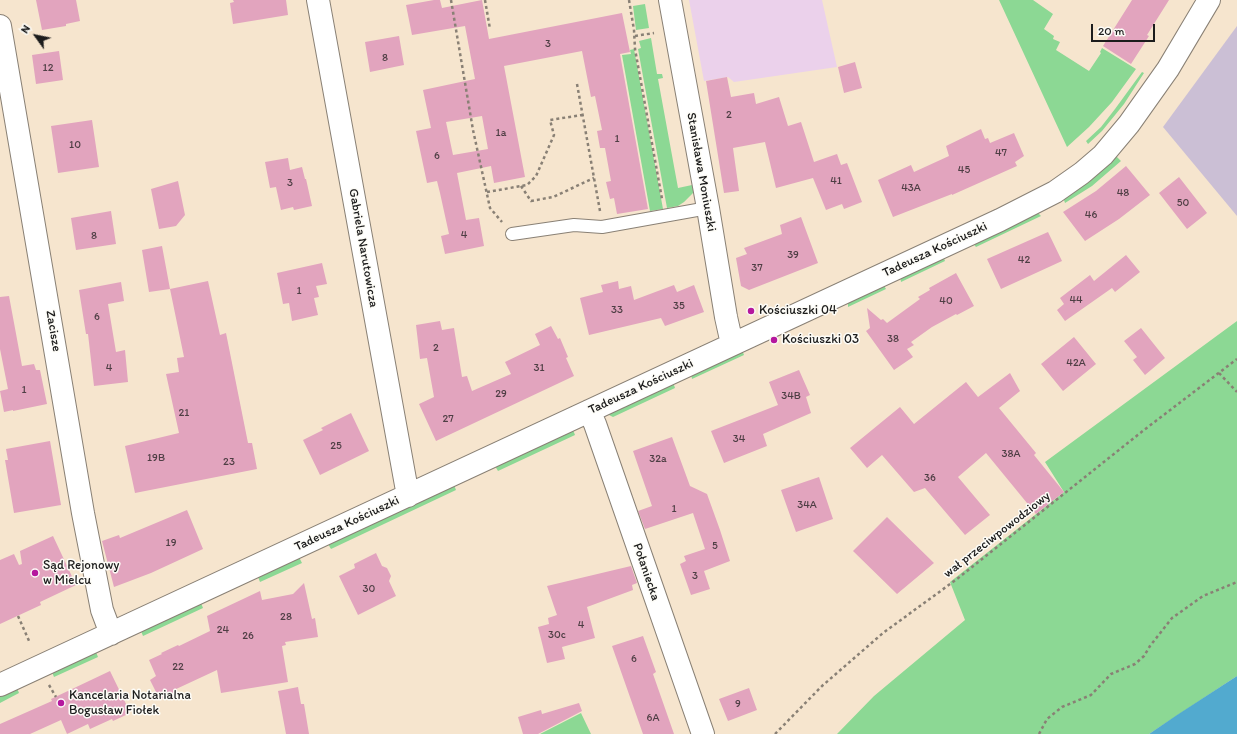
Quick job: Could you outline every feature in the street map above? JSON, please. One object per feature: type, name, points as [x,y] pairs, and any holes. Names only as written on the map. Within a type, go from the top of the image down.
[{"type":"street","name":"Gabriela Narutowicza","points":[[318,0],[408,496]]},
{"type":"street","name":"Stanisława Moniuszki","points":[[670,0],[732,344]]},
{"type":"street","name":"Tadeusza Kościuszki","points":[[0,685],[1000,220],[1055,192],[1082,173],[1103,155],[1129,124],[1168,69],[1209,0]]},
{"type":"street","name":"Zacisze","points":[[0,26],[84,513],[102,610],[111,634]]},
{"type":"street","name":"Połaniecka","points":[[589,411],[595,424],[703,734]]},
{"type":"lane","points":[[512,234],[574,225],[602,227],[708,208]]},
{"type":"path","points":[[452,0],[468,100],[490,208],[512,234]]},
{"type":"path","points":[[485,0],[490,29]]},
{"type":"path","points":[[629,0],[635,36],[635,49],[665,216]]},
{"type":"path","points":[[635,36],[657,32]]},
{"type":"path","points":[[577,84],[602,227]]},
{"type":"path","points":[[487,192],[527,185],[536,176],[554,135],[550,120],[582,115]]},
{"type":"path","points":[[521,186],[531,201],[553,197],[594,178]]},
{"type":"path","name":"wał przeciwpowodziowy","points":[[775,734],[822,686],[883,633],[958,579],[1237,359]]},
{"type":"path","points":[[1219,373],[1237,392]]},
{"type":"path","points":[[1039,734],[1047,718],[1062,707],[1091,695],[1111,674],[1135,664],[1144,656],[1172,618],[1203,596],[1237,582]]},
{"type":"path","points":[[18,616],[30,643]]},
{"type":"path","points":[[49,684],[56,697]]},
{"type":"shaded area","points":[[689,0],[822,0],[837,67],[734,82],[728,77],[704,81]]},
{"type":"shaded area","points":[[1237,26],[1237,216],[1163,127]]},
{"type":"green space","points":[[999,0],[1033,0],[1053,14],[1044,29],[1054,36],[1053,39],[1060,42],[1056,50],[1089,71],[1101,53],[1102,48],[1136,69],[1112,102],[1089,127],[1067,147]]},
{"type":"green space","points":[[645,4],[649,28],[636,30],[633,6]]},
{"type":"green space","points":[[651,38],[657,74],[662,74],[663,78],[658,79],[678,188],[692,185],[693,189],[693,193],[684,202],[678,206],[667,208],[638,49],[641,48],[639,41]]},
{"type":"green space","points":[[634,49],[663,209],[650,211],[622,55],[631,54],[630,50]]},
{"type":"green space","points":[[1142,72],[1144,73],[1124,104],[1102,131],[1088,144],[1086,141],[1101,127]]},
{"type":"green space","points":[[1116,156],[1121,161],[1092,186],[1065,203],[1063,197]]},
{"type":"green space","points":[[1037,212],[1041,216],[976,247],[972,242]]},
{"type":"green space","points":[[943,256],[945,261],[901,282],[900,276]]},
{"type":"green space","points":[[883,284],[886,289],[848,307],[848,301]]},
{"type":"green space","points":[[1237,321],[1237,676],[1149,734],[837,734],[874,696],[965,620],[950,582],[1064,492],[1045,462]]},
{"type":"green space","points":[[742,350],[744,355],[692,379],[691,374]]},
{"type":"green space","points":[[671,383],[675,388],[613,417],[607,414]]},
{"type":"green space","points":[[573,430],[575,435],[498,471],[495,466]]},
{"type":"green space","points":[[454,485],[456,490],[331,549],[328,544]]},
{"type":"green space","points":[[299,557],[302,563],[260,582],[258,577]]},
{"type":"green space","points":[[201,603],[203,608],[143,636],[141,631]]},
{"type":"green space","points":[[96,652],[98,657],[54,677],[52,672]]},
{"type":"green space","points":[[17,688],[19,693],[0,703],[0,696]]},
{"type":"green space","points":[[581,713],[591,734],[540,734]]},
{"type":"water","points":[[1237,676],[1237,734],[1149,734],[1177,715]]},
{"type":"building","points":[[36,0],[76,0],[80,21],[66,24],[66,26],[42,30]]},
{"type":"building","points":[[233,0],[286,0],[288,15],[233,24],[230,3],[234,2]]},
{"type":"building","points":[[440,0],[442,8],[482,0],[489,39],[622,13],[630,52],[620,54],[648,209],[617,214],[614,198],[610,199],[606,182],[611,181],[605,148],[600,148],[597,131],[602,130],[595,96],[591,97],[582,51],[504,66],[525,177],[494,183],[491,166],[457,173],[466,220],[479,218],[484,246],[445,254],[441,236],[449,234],[440,193],[437,181],[427,183],[416,131],[431,128],[423,90],[475,79],[465,26],[412,35],[406,5]],"holes":[[[482,116],[488,149],[453,155],[446,122]]]},
{"type":"building","points":[[1132,0],[1169,0],[1131,64],[1103,46]]},
{"type":"building","points":[[399,36],[404,65],[370,72],[365,42]]},
{"type":"building","points":[[59,51],[63,80],[36,84],[32,55]]},
{"type":"building","points":[[855,62],[862,88],[844,93],[838,67]]},
{"type":"building","points":[[727,77],[731,97],[754,93],[756,104],[779,97],[788,126],[801,122],[814,162],[837,154],[841,165],[847,163],[862,202],[844,209],[842,204],[826,210],[813,178],[776,188],[765,142],[733,148],[739,191],[724,193],[706,81]]},
{"type":"building","points":[[92,120],[99,167],[58,173],[51,126]]},
{"type":"building","points":[[981,129],[985,139],[988,138],[990,143],[1014,133],[1024,156],[1015,162],[1017,166],[952,195],[893,217],[878,180],[911,165],[914,172],[949,156],[946,146]]},
{"type":"building","points":[[288,158],[290,170],[302,167],[312,206],[294,210],[293,207],[281,210],[276,187],[270,188],[265,162]]},
{"type":"building","points":[[1126,166],[1150,195],[1119,219],[1085,241],[1063,212],[1096,191]]},
{"type":"building","points":[[1179,177],[1207,213],[1187,229],[1159,193]]},
{"type":"building","points":[[178,181],[185,215],[176,226],[159,229],[151,189]]},
{"type":"building","points":[[111,211],[116,244],[76,250],[71,218]]},
{"type":"building","points":[[801,217],[818,263],[749,290],[741,286],[736,258],[747,254],[744,248],[782,234],[780,225]]},
{"type":"building","points":[[1048,232],[1062,261],[1001,289],[987,259]]},
{"type":"building","points":[[162,246],[170,289],[149,292],[142,250]]},
{"type":"building","points":[[1126,255],[1140,272],[1115,292],[1112,288],[1065,321],[1057,310],[1064,304],[1060,298],[1090,275],[1094,281]]},
{"type":"building","points":[[322,263],[327,284],[316,286],[319,297],[314,298],[318,315],[292,321],[289,303],[283,304],[277,273]]},
{"type":"building","points":[[956,273],[974,306],[932,327],[911,342],[914,345],[907,349],[913,357],[894,370],[866,331],[870,328],[867,308],[887,323],[920,299],[918,297],[930,290],[929,288]]},
{"type":"building","points":[[208,281],[220,335],[226,333],[248,443],[252,443],[257,469],[135,493],[125,446],[179,433],[166,374],[179,372],[177,358],[184,357],[170,289]]},
{"type":"building","points":[[618,281],[619,289],[631,286],[634,300],[674,285],[677,292],[694,285],[704,312],[665,326],[661,318],[589,335],[580,298],[603,292],[601,285]]},
{"type":"building","points":[[121,282],[124,301],[108,304],[116,352],[125,350],[128,382],[94,386],[88,334],[86,334],[79,290]]},
{"type":"building","points":[[9,296],[22,366],[34,364],[36,370],[40,370],[47,404],[4,412],[0,391],[8,389],[0,349],[0,297]]},
{"type":"building","points":[[440,321],[442,330],[454,328],[462,377],[467,376],[472,391],[511,374],[505,362],[540,345],[535,334],[551,326],[558,339],[560,338],[568,357],[566,358],[574,376],[436,441],[419,404],[434,397],[427,358],[420,359],[416,325]]},
{"type":"building","points":[[1141,328],[1165,358],[1145,375],[1133,360],[1137,357],[1124,341]]},
{"type":"building","points":[[1074,337],[1096,364],[1063,391],[1041,364]]},
{"type":"building","points":[[799,370],[810,395],[806,397],[811,413],[763,434],[767,446],[724,463],[711,431],[778,405],[769,382]]},
{"type":"building","points":[[1010,373],[1020,391],[999,408],[1036,453],[1034,455],[1064,492],[1036,514],[986,453],[958,477],[990,515],[965,535],[925,488],[914,492],[882,455],[867,468],[850,448],[900,407],[914,424],[966,382],[978,397]]},
{"type":"building","points":[[351,413],[369,451],[320,475],[303,440],[323,430],[321,428]]},
{"type":"building","points":[[672,437],[690,486],[707,494],[730,561],[704,571],[710,589],[691,595],[680,564],[686,561],[684,556],[705,549],[693,513],[645,529],[638,511],[652,506],[633,451]]},
{"type":"building","points":[[50,441],[61,505],[14,513],[5,460],[8,460],[6,449]]},
{"type":"building","points":[[819,477],[833,519],[796,532],[781,490]]},
{"type":"building","points":[[187,510],[203,549],[151,573],[114,587],[102,541],[119,535],[120,538]]},
{"type":"building","points":[[887,517],[934,563],[897,594],[853,551]]},
{"type":"building","name":"Sąd Rejonowy w Mielcu","points":[[53,536],[76,585],[40,602],[41,605],[0,624],[0,560],[14,554],[19,565],[22,564],[20,551]]},
{"type":"building","points":[[376,553],[382,566],[387,568],[391,576],[389,581],[396,596],[358,615],[339,576],[355,568],[354,564]]},
{"type":"building","points":[[631,566],[637,583],[632,585],[633,590],[587,607],[595,638],[562,647],[565,659],[547,663],[538,627],[549,624],[548,618],[557,615],[547,586]]},
{"type":"building","points":[[304,583],[312,619],[315,618],[318,637],[285,642],[286,645],[282,646],[288,682],[221,693],[217,670],[174,690],[175,692],[160,700],[150,680],[156,676],[149,660],[210,631],[207,616],[260,591],[262,600],[293,594]]},
{"type":"building","points":[[643,636],[656,672],[653,674],[674,734],[643,734],[612,646]]},
{"type":"building","points":[[110,671],[127,706],[125,707],[128,714],[113,721],[112,719],[90,729],[88,724],[67,734],[61,720],[30,734],[0,734],[0,724],[52,701],[51,699]]},
{"type":"building","points":[[298,687],[301,704],[304,704],[309,734],[286,734],[278,691]]},
{"type":"building","points":[[749,688],[757,710],[728,721],[719,699]]},
{"type":"building","points":[[579,703],[582,711],[538,734],[523,734],[518,717],[541,710],[542,714]]},
{"type":"place","name":"Kościuszki 04","points":[[751,311]]},
{"type":"place","name":"Kościuszki 03","points":[[774,340]]},
{"type":"place","name":"Sąd Rejonowy w Mielcu","points":[[35,573]]},
{"type":"place","name":"Kancelaria Notarialna Bogusław Fiołek","points":[[61,703]]}]
